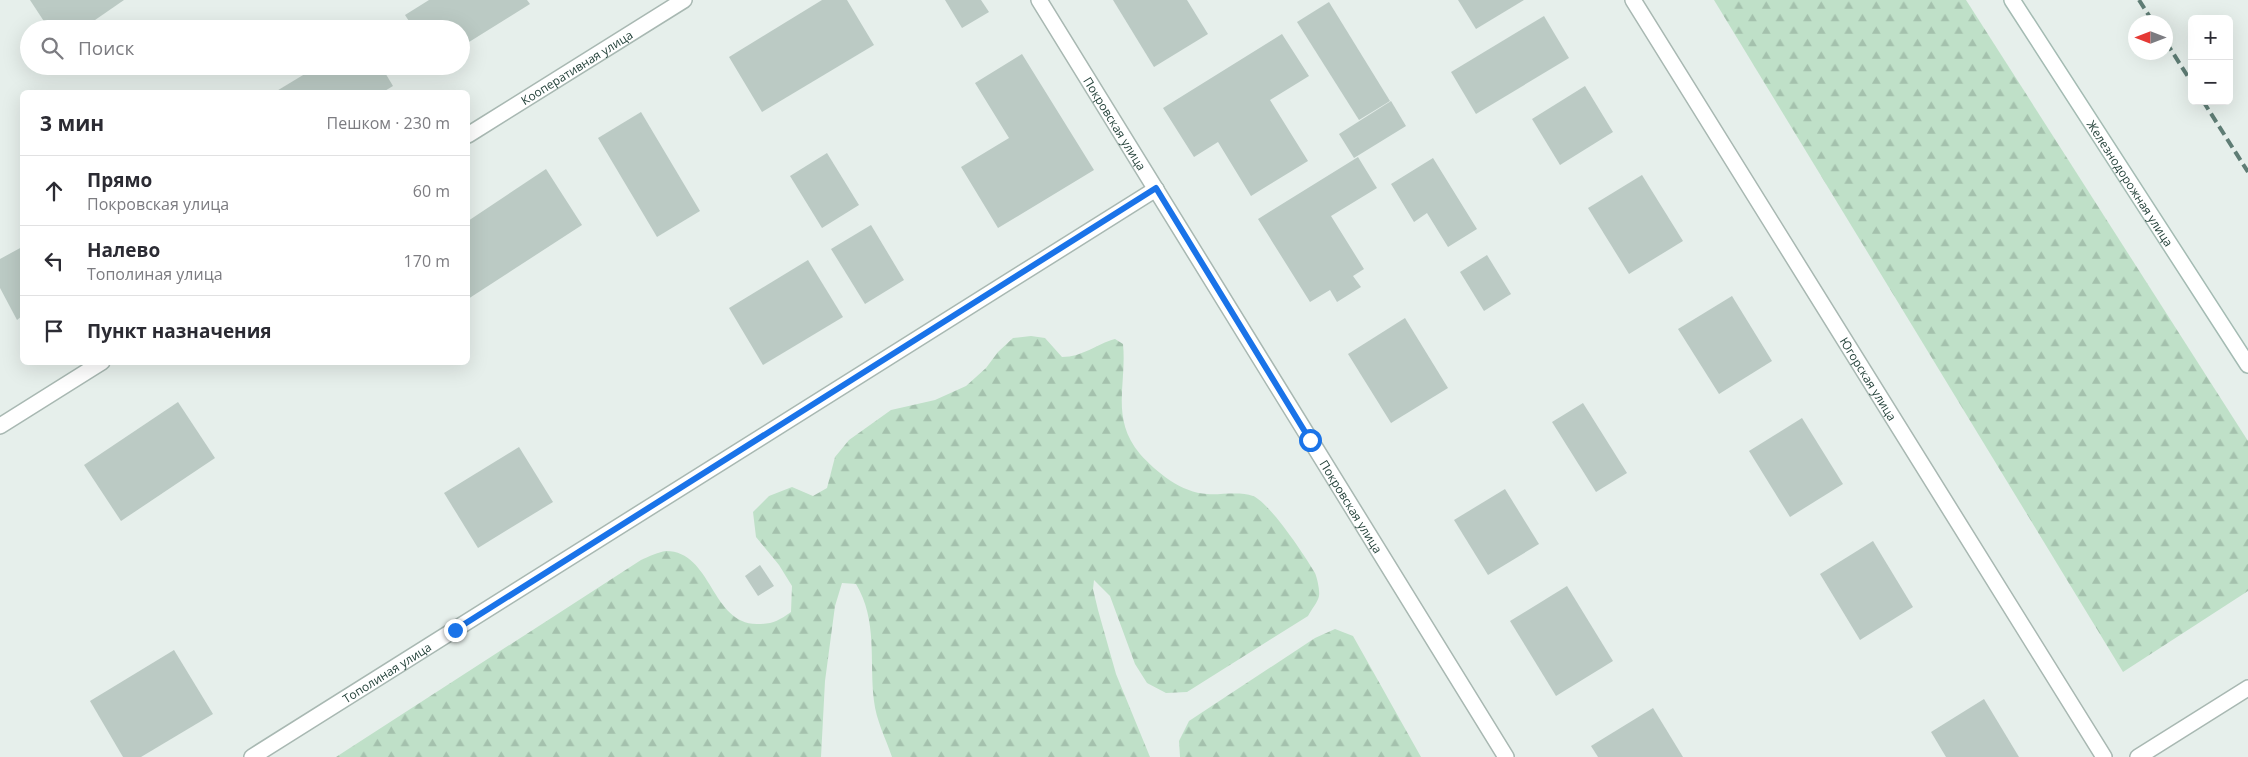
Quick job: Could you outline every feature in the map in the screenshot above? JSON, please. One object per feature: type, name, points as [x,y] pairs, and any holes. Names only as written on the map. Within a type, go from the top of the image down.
[{"type":"street","name":"Кооперативная улица","points":[[470,134],[684,0]]},
{"type":"street","name":"Покровская улица","points":[[1039,0],[1506,757]]},
{"type":"street","name":"Югорская улица","points":[[1633,0],[2104,757]]},
{"type":"street","name":"Железнодорожная улица","points":[[2012,0],[2248,365]]},
{"type":"street","name":"Тополиная улица","points":[[252,757],[1156,188]]},
{"type":"street","points":[[0,426],[97,365]]},
{"type":"street","points":[[2138,757],[2248,688]]},
{"type":"green space","points":[[1714,0],[1966,0],[2248,441],[2248,591],[2123,672]]},
{"type":"green space","points":[[1031,336],[1045,338],[1062,357],[1083,353],[1115,339],[1123,344],[1122,414],[1131,441],[1140,454],[1170,480],[1188,490],[1207,494],[1236,493],[1253,496],[1268,509],[1287,531],[1317,578],[1319,596],[1308,616],[1187,692],[1166,693],[1147,683],[1135,664],[1110,596],[1094,580],[1093,589],[1116,674],[1150,757],[892,757],[875,708],[870,627],[863,598],[856,584],[842,583],[835,606],[825,681],[821,757],[336,757],[641,560],[660,552],[666,551],[681,554],[693,562],[720,601],[730,613],[742,621],[763,624],[782,618],[791,612],[792,586],[779,565],[756,537],[753,512],[769,496],[792,487],[813,496],[827,488],[835,457],[849,440],[891,410],[935,400],[966,386],[986,368],[998,352],[1013,338]]},
{"type":"green space","points":[[1335,629],[1353,636],[1421,757],[1180,757],[1179,741],[1189,721],[1315,638]]},
{"type":"building","points":[[30,0],[124,0],[95,20],[43,20]]},
{"type":"building","points":[[429,0],[527,0],[530,4],[470,41],[470,20],[408,20],[405,15]]},
{"type":"building","points":[[822,0],[847,0],[874,45],[762,112],[729,57]]},
{"type":"building","points":[[945,0],[981,0],[989,12],[962,28]]},
{"type":"building","points":[[1113,0],[1187,0],[1208,34],[1154,67]]},
{"type":"building","points":[[1458,0],[1524,0],[1476,29]]},
{"type":"building","points":[[1329,2],[1390,101],[1359,120],[1297,22]]},
{"type":"building","points":[[1544,16],[1569,58],[1476,114],[1451,72]]},
{"type":"building","points":[[1282,34],[1309,76],[1270,100],[1308,161],[1251,196],[1218,142],[1194,157],[1163,108]]},
{"type":"building","points":[[1022,54],[1094,170],[998,228],[961,167],[1009,138],[975,83]]},
{"type":"building","points":[[303,75],[386,75],[393,86],[386,90],[278,90]]},
{"type":"building","points":[[1585,86],[1613,132],[1560,165],[1532,119]]},
{"type":"building","points":[[1391,101],[1406,126],[1354,158],[1339,134]]},
{"type":"building","points":[[641,112],[700,211],[657,237],[598,138]]},
{"type":"building","points":[[827,153],[859,205],[822,228],[790,176]]},
{"type":"building","points":[[1358,157],[1377,188],[1331,216],[1364,269],[1353,276],[1361,287],[1337,302],[1330,290],[1310,302],[1258,219]]},
{"type":"building","points":[[1433,158],[1477,229],[1448,247],[1427,213],[1414,222],[1391,184]]},
{"type":"building","points":[[546,169],[582,225],[470,298],[470,220]]},
{"type":"building","points":[[1642,175],[1683,241],[1629,274],[1588,208]]},
{"type":"building","points":[[871,225],[904,280],[865,304],[831,249]]},
{"type":"building","points":[[20,248],[20,318],[17,320],[0,288],[0,259]]},
{"type":"building","points":[[1487,255],[1511,294],[1484,311],[1460,272]]},
{"type":"building","points":[[808,260],[843,317],[763,365],[729,308]]},
{"type":"building","points":[[1732,296],[1772,361],[1719,394],[1678,329]]},
{"type":"building","points":[[1405,318],[1448,388],[1391,423],[1348,354]]},
{"type":"building","points":[[178,402],[215,458],[121,521],[84,465]]},
{"type":"building","points":[[1583,403],[1627,473],[1596,492],[1552,422]]},
{"type":"building","points":[[1802,418],[1843,484],[1790,517],[1749,451]]},
{"type":"building","points":[[519,447],[553,502],[478,548],[444,493]]},
{"type":"building","points":[[1505,489],[1539,544],[1488,575],[1454,520]]},
{"type":"building","points":[[1873,541],[1913,607],[1860,640],[1820,574]]},
{"type":"building","points":[[760,565],[774,586],[758,596],[745,576]]},
{"type":"building","points":[[1567,586],[1613,661],[1556,696],[1510,621]]},
{"type":"building","points":[[174,650],[213,714],[141,757],[123,757],[90,701]]},
{"type":"building","points":[[1984,699],[2019,757],[1946,757],[1931,732]]},
{"type":"building","points":[[1653,708],[1683,757],[1598,757],[1591,746]]},
{"type":"railway","points":[[2139,0],[2149,15]]},
{"type":"railway","points":[[2173,53],[2188,77]]},
{"type":"railway","points":[[2206,105],[2248,172]]},
{"type":"route","points":[[455,630],[1156,188],[1310,440]]}]
